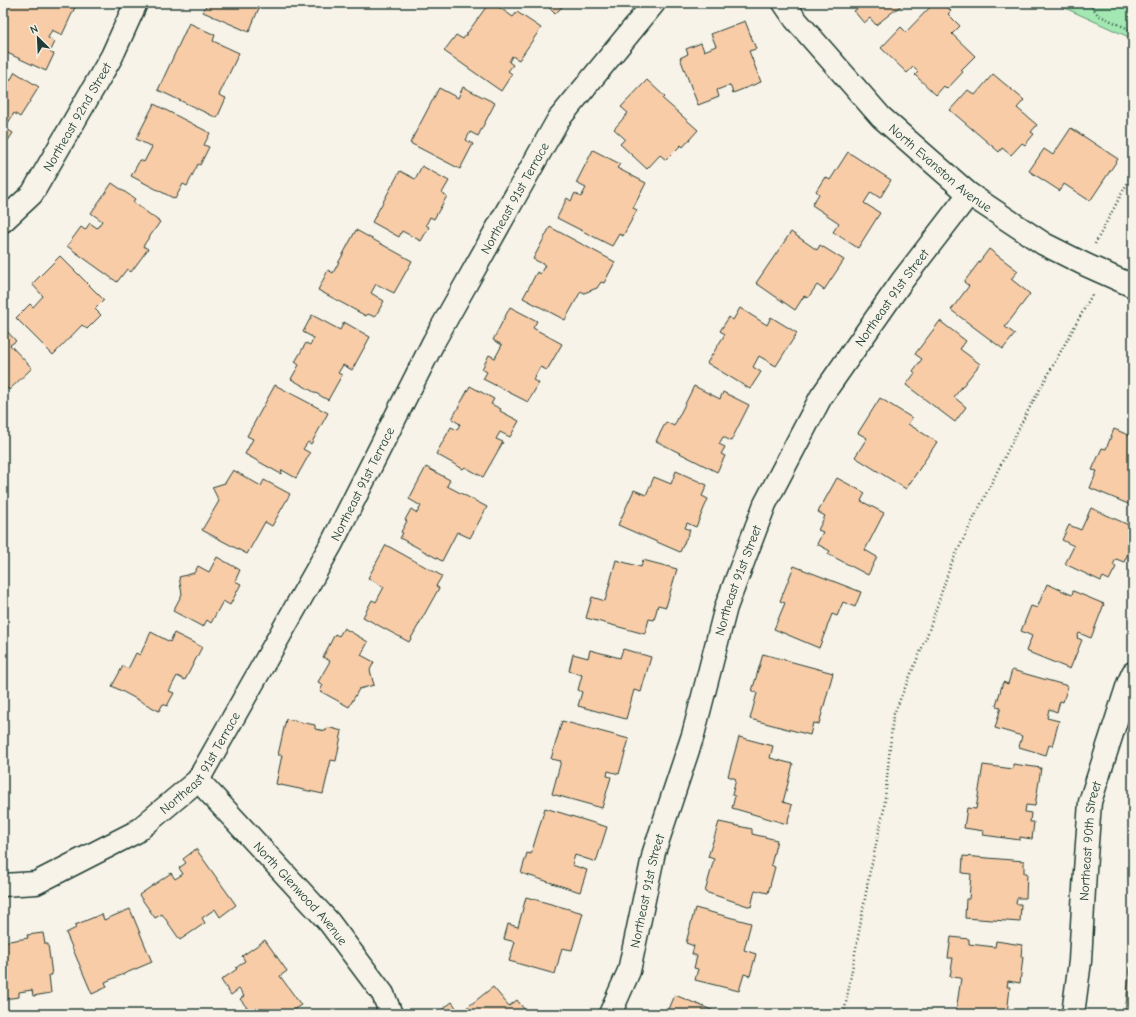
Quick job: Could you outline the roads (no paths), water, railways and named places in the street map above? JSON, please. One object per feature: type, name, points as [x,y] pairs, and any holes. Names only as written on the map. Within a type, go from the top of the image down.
[{"type":"street","name":"Northeast 92nd Street","points":[[3,221],[32,194],[112,56],[136,3]]},
{"type":"street","name":"Northeast 91st Terrace","points":[[3,885],[36,883],[136,832],[198,780],[332,543],[434,341],[558,120],[654,3]]},
{"type":"street","name":"North Evanston Avenue","points":[[784,3],[795,19],[881,117],[969,194],[1044,244],[1133,286]]},
{"type":"street","name":"Northeast 91st Street","points":[[610,1014],[629,971],[654,852],[693,735],[726,607],[765,504],[821,397],[902,281],[969,194]]},
{"type":"street","name":"Northeast 90th Street","points":[[1073,1014],[1080,961],[1090,802],[1128,684],[1133,673]]},
{"type":"street","name":"North Glenwood Avenue","points":[[198,780],[329,922],[383,994],[392,1014]]}]
